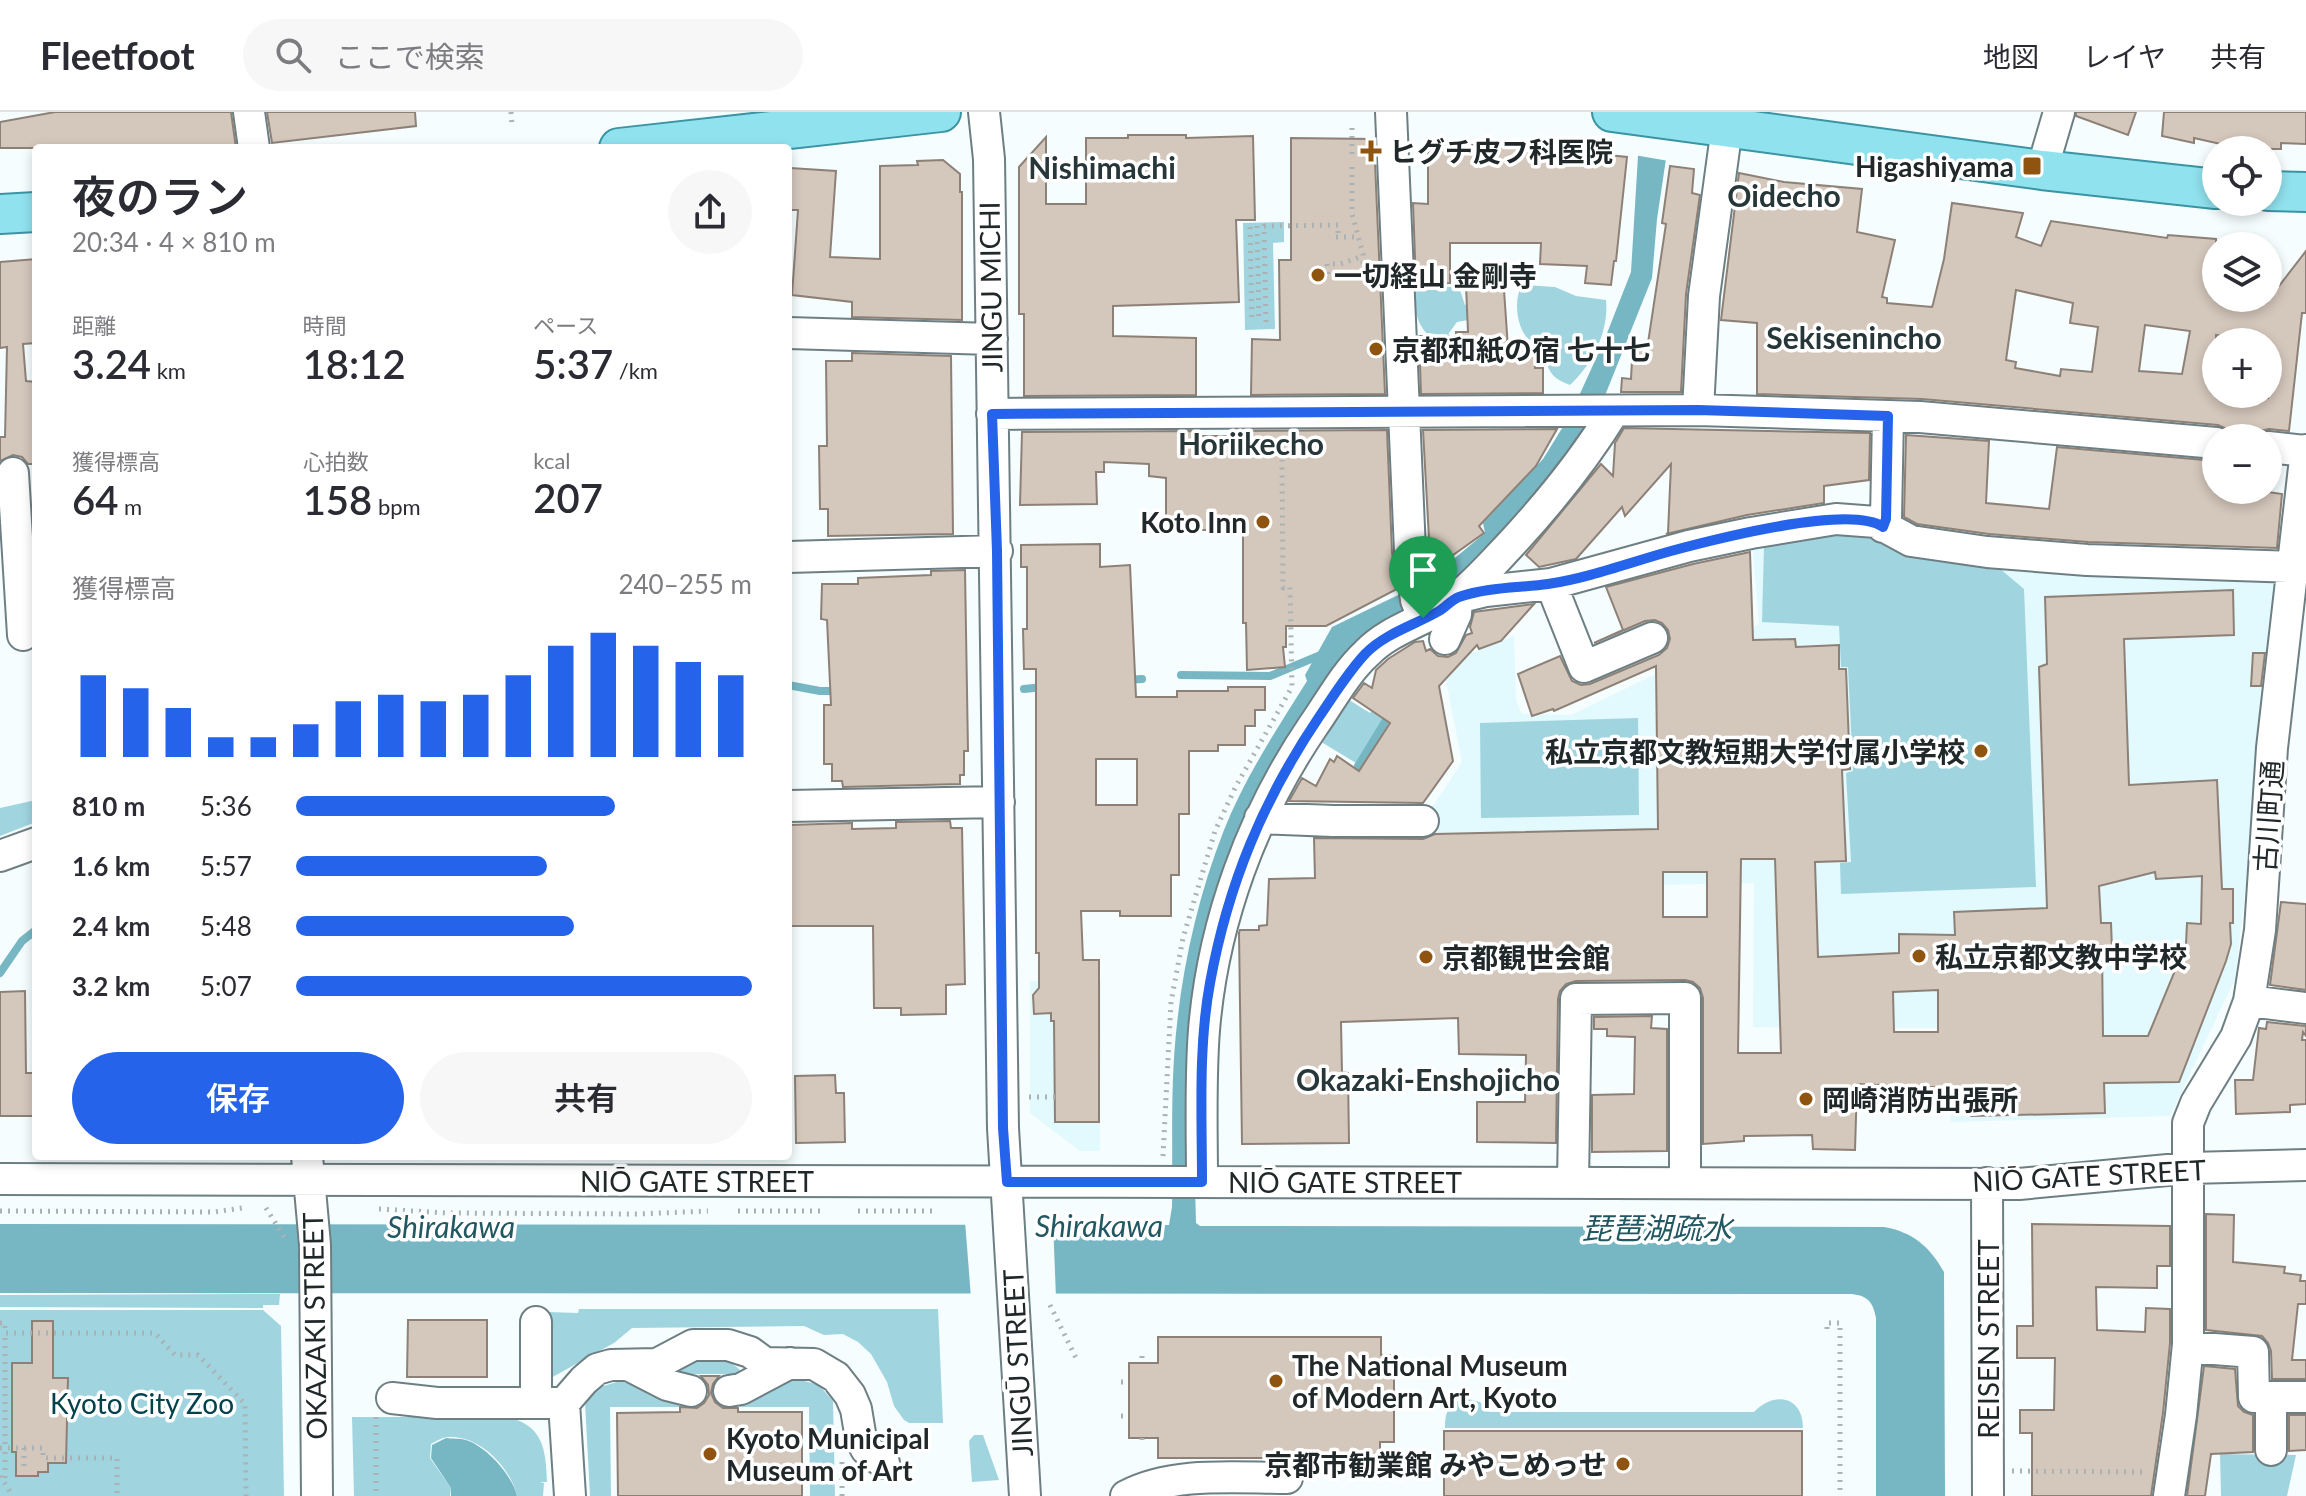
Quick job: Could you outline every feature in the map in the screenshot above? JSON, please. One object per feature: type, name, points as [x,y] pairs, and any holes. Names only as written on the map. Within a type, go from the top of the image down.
[{"type":"main road","points":[[655,144],[941,112]]},
{"type":"main road","points":[[1627,114],[1683,118],[1727,127],[2042,170],[2202,187]]},
{"type":"main road","points":[[2282,191],[2306,192]]},
{"type":"main road","points":[[0,214],[32,212]]},
{"type":"street","points":[[249,112],[253,144]]},
{"type":"street","name":"JINGU MICHI","points":[[984,112],[989,159],[1003,1128],[1007,1182]]},
{"type":"street","points":[[1391,112],[1404,412],[1419,606]]},
{"type":"street","points":[[2042,170],[2059,112]]},
{"type":"street","points":[[1698,410],[1704,296],[1727,127]]},
{"type":"street","points":[[792,333],[992,339]]},
{"type":"street","points":[[992,414],[1698,410],[1888,416],[2202,442]]},
{"type":"street","points":[[1445,639],[1456,614],[1457,598],[1545,508],[1588,454],[1608,411]]},
{"type":"street","points":[[1883,527],[1886,519],[1888,416]]},
{"type":"street","points":[[2282,448],[2306,450]]},
{"type":"street","name":"古川町通","points":[[2170,1484],[2188,1347],[2188,1123],[2196,1103],[2236,1037],[2249,1001],[2260,930],[2272,748],[2299,552],[2306,450]]},
{"type":"street","points":[[16,474],[20,635]]},
{"type":"street","points":[[1193,1177],[1208,995],[1219,939],[1245,855],[1260,818],[1296,752],[1341,684],[1367,652],[1391,635],[1419,606],[1486,591],[1551,584],[1689,546],[1836,519],[1865,520],[1911,541],[1987,552],[2087,560],[2299,552]]},
{"type":"street","points":[[792,557],[997,551]]},
{"type":"street","points":[[1551,584],[1584,667],[1652,638]]},
{"type":"street","points":[[792,806],[999,802]]},
{"type":"street","points":[[1260,818],[1423,821]]},
{"type":"street","points":[[0,856],[32,844]]},
{"type":"street","points":[[1573,1183],[1576,999],[1685,998],[1685,1183]]},
{"type":"street","points":[[2249,1001],[2306,1008]]},
{"type":"street","name":"NIŌ GATE STREET","points":[[0,1179],[308,1168],[730,1182],[1007,1182],[1193,1177],[1573,1183],[2019,1184],[2189,1168],[2306,1165]]},
{"type":"street","name":"OKAZAKI STREET","points":[[308,1168],[314,1215],[317,1496]]},
{"type":"street","name":"JINGŪ STREET","points":[[1007,1182],[1025,1496]]},
{"type":"street","name":"REISEN STREET","points":[[1987,1183],[1988,1484]]},
{"type":"street","points":[[536,1322],[570,1496]]},
{"type":"street","points":[[384,1406],[550,1403],[578,1386],[597,1369],[611,1365],[657,1364],[684,1347],[710,1343],[740,1347],[765,1363],[818,1366],[844,1385],[856,1409],[861,1439],[866,1449],[884,1463]]},
{"type":"street","points":[[2188,1347],[2253,1352],[2254,1397],[2306,1397]]},
{"type":"street","points":[[729,1391],[741,1389],[790,1363]]},
{"type":"street","points":[[628,1365],[667,1385],[691,1391]]},
{"type":"street","points":[[2271,1397],[2271,1450]]},
{"type":"street","points":[[1126,1496],[1144,1487],[1175,1482],[1287,1478]]},
{"type":"path","points":[[511,112],[512,125]]},
{"type":"path","points":[[1352,128],[1352,158]]},
{"type":"path","points":[[1352,167],[1352,214],[1363,267]]},
{"type":"path","points":[[1256,231],[1264,226],[1338,225],[1337,237],[1359,237]]},
{"type":"path","points":[[1357,229],[1369,229]]},
{"type":"path","points":[[1256,231],[1263,322]]},
{"type":"path","points":[[1252,323],[1256,231]]},
{"type":"path","points":[[1328,274],[1327,264],[1340,264],[1363,256]]},
{"type":"path","points":[[1282,460],[1283,588],[1290,587],[1292,674]]},
{"type":"path","points":[[1024,1097],[1055,1097]]},
{"type":"path","points":[[730,1182],[828,1211]]},
{"type":"path","points":[[0,1211],[214,1212],[239,1210],[252,1203]]},
{"type":"path","points":[[366,1206],[386,1211],[447,1213],[638,1214],[716,1211]]},
{"type":"path","points":[[856,1211],[933,1211]]},
{"type":"path","points":[[273,1215],[289,1245]]},
{"type":"path","points":[[1050,1305],[1076,1358]]},
{"type":"path","points":[[0,1323],[5,1323],[2,1479],[13,1496]]},
{"type":"path","points":[[1827,1329],[1827,1323],[1840,1323],[1840,1496]]},
{"type":"path","points":[[5,1333],[155,1333],[175,1355],[198,1355],[245,1404],[246,1496]]},
{"type":"path","points":[[1121,1382],[1129,1382]]},
{"type":"path","points":[[376,1496],[384,1406]]},
{"type":"path","points":[[1121,1416],[1129,1416]]},
{"type":"path","points":[[3,1448],[43,1448],[43,1458],[117,1458],[117,1496]]},
{"type":"path","points":[[24,1448],[24,1468],[28,1468]]},
{"type":"path","points":[[1988,1484],[2170,1484]]},
{"type":"shaded area","points":[[1752,539],[2278,574],[2269,686],[2235,979],[2170,1116],[1951,1122],[1948,1028],[1753,1027],[1754,883],[1605,886],[1394,899],[1394,828],[1429,812],[1462,762],[1446,681],[1464,656],[1514,636],[1516,700],[1522,714],[1571,715],[1759,624]]},
{"type":"shaded area","points":[[1030,981],[1101,981],[1100,1151],[1080,1151],[1030,1113]]},
{"type":"green space","points":[[1284,222],[1284,242],[1273,243],[1275,329],[1245,330],[1243,223]]},
{"type":"green space","points":[[1522,285],[1555,287],[1576,296],[1606,300],[1605,323],[1598,346],[1586,367],[1570,385],[1552,374],[1539,348],[1522,330],[1517,303]]},
{"type":"green space","points":[[1415,287],[1459,287],[1465,305],[1478,307],[1479,318],[1457,322],[1449,333],[1445,348],[1429,336],[1420,323],[1415,307]]},
{"type":"green space","points":[[1827,533],[1878,535],[1907,549],[1999,568],[2024,589],[2036,887],[1841,894],[1840,863],[1851,862],[1846,773],[1853,771],[1848,667],[1841,667],[1839,626],[1762,622],[1764,546]]},
{"type":"green space","points":[[1346,698],[1370,713],[1375,707],[1386,715],[1356,763],[1318,740]]},
{"type":"green space","points":[[1638,718],[1639,815],[1481,818],[1480,723]]},
{"type":"green space","points":[[32,801],[32,824],[0,836],[0,808]]},
{"type":"green space","points":[[280,1294],[279,1305],[263,1305],[263,1308],[0,1307],[0,1295]]},
{"type":"green space","points":[[579,1309],[938,1309],[943,1423],[909,1423],[904,1420],[894,1406],[887,1382],[871,1354],[843,1334],[824,1335],[804,1326],[632,1328],[614,1343],[549,1379],[548,1312],[578,1313]]},
{"type":"green space","name":"Kyoto City Zoo","points":[[0,1310],[263,1310],[281,1326],[284,1496],[0,1496]]},
{"type":"green space","points":[[696,1358],[728,1360],[745,1374],[731,1381],[730,1374],[690,1374],[689,1381],[674,1375],[677,1369]]},
{"type":"green space","points":[[797,1379],[819,1385],[833,1401],[835,1496],[810,1496],[809,1407],[740,1407],[740,1399]]},
{"type":"green space","points":[[620,1381],[679,1400],[679,1407],[610,1407],[611,1496],[590,1496],[585,1403],[597,1388]]},
{"type":"green space","points":[[1468,1399],[1480,1402],[1490,1412],[1754,1412],[1778,1399],[1793,1403],[1802,1417],[1803,1428],[1445,1428],[1449,1408],[1456,1402]]},
{"type":"green space","points":[[352,1417],[507,1417],[519,1421],[535,1432],[543,1449],[547,1482],[540,1482],[544,1483],[543,1496],[517,1496],[501,1464],[483,1447],[472,1441],[449,1437],[431,1444],[430,1458],[451,1488],[450,1496],[354,1496]]},
{"type":"green space","points":[[974,1435],[983,1435],[999,1480],[972,1482],[969,1441]]},
{"type":"green space","points":[[2220,1454],[2296,1455],[2287,1496],[2221,1496]]},
{"type":"water","points":[[1644,112],[1673,112],[1657,219],[1652,278],[1604,398],[1578,398],[1631,272],[1638,156]]},
{"type":"water","points":[[1569,417],[1596,417],[1536,499],[1457,582],[1384,632],[1244,839],[1194,1148],[1196,1223],[1200,1226],[1884,1227],[1904,1233],[1927,1248],[1944,1272],[1945,1496],[1876,1496],[1876,1318],[1869,1301],[1852,1294],[0,1293],[0,1224],[1169,1225],[1172,1207],[1173,1069],[1184,974],[1208,877],[1224,830],[1242,791],[1307,681],[1305,675],[1332,627],[1427,581],[1485,533],[1483,523],[1543,459]]},
{"type":"water","points":[[446,1438],[466,1440],[482,1448],[504,1471],[517,1496],[451,1496],[451,1488],[431,1458],[432,1445]]},
{"type":"pier","points":[[1640,112],[1677,112],[1669,161],[1634,155]]},
{"type":"pier","points":[[965,1221],[1053,1221],[1056,1298],[971,1298]]},
{"type":"building","points":[[55,112],[231,112],[235,144],[32,144],[32,148],[0,148],[0,122]]},
{"type":"building","points":[[267,112],[415,112],[416,126],[272,143]]},
{"type":"building","points":[[2076,112],[2136,112],[2128,135],[2076,116]]},
{"type":"building","points":[[2164,112],[2306,112],[2306,144],[2282,143],[2282,136],[2202,136],[2202,140],[2194,138],[2194,143],[2162,136]]},
{"type":"building","points":[[1128,135],[1186,135],[1186,138],[1253,136],[1255,220],[1236,220],[1239,302],[1113,306],[1113,336],[1196,338],[1196,395],[1024,396],[1024,314],[1019,314],[1019,167],[1046,137],[1046,204],[1086,204],[1086,138],[1128,138]]},
{"type":"building","points":[[1291,138],[1374,139],[1385,394],[1251,395],[1252,339],[1280,340],[1279,260],[1291,260]]},
{"type":"building","points":[[1428,141],[1457,141],[1457,145],[1540,145],[1540,148],[1627,157],[1611,285],[1585,283],[1587,266],[1540,264],[1541,243],[1450,243],[1450,283],[1416,284],[1413,203],[1428,204]]},
{"type":"building","points":[[943,160],[960,174],[962,320],[852,317],[852,302],[792,295],[798,210],[792,210],[792,168],[836,171],[830,257],[880,259],[880,166],[918,165],[917,161]]},
{"type":"building","points":[[1670,166],[1694,169],[1692,193],[1700,195],[1686,294],[1681,392],[1621,392],[1622,378],[1631,379],[1633,342],[1648,343],[1666,224],[1662,223]]},
{"type":"building","points":[[1739,173],[1784,182],[1862,189],[1857,232],[1895,240],[1882,297],[1887,298],[1887,303],[1932,307],[1944,259],[1952,203],[2023,213],[2016,237],[2041,246],[2051,221],[2167,238],[2168,235],[2202,238],[2202,312],[2282,312],[2282,282],[2306,251],[2306,313],[2302,313],[2289,431],[2282,430],[2282,424],[2207,424],[1922,399],[1757,394],[1757,323],[1721,320]],"holes":[[[2016,290],[2073,303],[2070,323],[2098,327],[2092,372],[2061,369],[2060,376],[2015,368],[2016,362],[2006,360]],[[2145,325],[2190,331],[2182,374],[2139,371]]]},
{"type":"building","points":[[32,259],[32,343],[23,344],[26,381],[32,382],[32,464],[13,455],[0,461],[0,437],[5,437],[7,347],[0,348],[0,262]]},
{"type":"building","points":[[1500,284],[1500,290],[1504,290],[1508,348],[1535,348],[1535,368],[1543,368],[1543,393],[1421,394],[1419,336],[1456,336],[1456,332],[1468,332],[1466,286]]},
{"type":"building","points":[[852,353],[951,356],[953,534],[828,536],[828,509],[820,509],[819,446],[827,446],[826,361],[852,361]]},
{"type":"building","points":[[1624,428],[1870,433],[1869,480],[1824,486],[1824,503],[1747,515],[1666,534],[1671,464],[1625,516],[1622,507],[1576,559],[1539,567],[1526,555],[1601,464],[1613,476],[1615,443]]},
{"type":"building","points":[[1557,429],[1536,466],[1479,526],[1484,533],[1431,575],[1423,430]]},
{"type":"building","points":[[1387,430],[1392,552],[1397,589],[1326,626],[1286,626],[1286,647],[1283,647],[1285,667],[1247,670],[1246,623],[1243,623],[1243,530],[1166,530],[1166,478],[1149,476],[1149,464],[1104,462],[1104,472],[1096,472],[1097,504],[1020,505],[1022,432],[1196,431],[1196,436],[1235,436],[1235,431]]},
{"type":"building","points":[[1906,435],[1989,441],[1986,503],[2049,509],[2057,447],[2202,460],[2202,504],[2281,504],[2277,548],[2088,542],[1989,534],[1917,524],[1904,517]]},
{"type":"building","points":[[1100,544],[1100,567],[1130,565],[1136,697],[1177,697],[1177,691],[1265,687],[1265,710],[1255,710],[1255,726],[1245,726],[1245,745],[1218,745],[1218,751],[1189,751],[1189,814],[1179,814],[1179,875],[1171,875],[1171,916],[1120,916],[1120,911],[1081,911],[1083,960],[1099,960],[1099,1122],[1055,1122],[1054,1021],[1051,1021],[1051,1013],[1034,1014],[1033,995],[1039,988],[1039,953],[1036,953],[1036,669],[1024,669],[1027,567],[1021,567],[1021,545]],"holes":[[[1096,759],[1137,759],[1137,805],[1096,805]]]},
{"type":"building","points":[[1750,552],[1753,640],[1795,639],[1796,647],[1839,645],[1839,669],[1846,669],[1850,769],[1842,770],[1846,861],[1815,862],[1818,957],[1899,953],[1899,934],[1955,935],[1954,912],[2047,908],[2039,667],[2047,664],[2045,597],[2233,590],[2234,635],[2124,639],[2129,785],[2217,780],[2222,889],[2233,889],[2231,944],[2179,1082],[2104,1083],[2105,1113],[1971,1116],[1971,1099],[1955,1099],[1954,1088],[1857,1084],[1855,1150],[1813,1149],[1812,1135],[1744,1136],[1744,1141],[1703,1144],[1703,998],[1700,988],[1685,980],[1576,981],[1566,984],[1558,999],[1556,1143],[1477,1142],[1477,1102],[1525,1102],[1526,1055],[1459,1054],[1458,1018],[1341,1022],[1342,1072],[1348,1073],[1349,1143],[1242,1144],[1239,933],[1240,930],[1259,930],[1259,926],[1267,925],[1269,879],[1315,878],[1314,838],[1423,839],[1435,834],[1658,829],[1656,666],[1554,711],[1532,716],[1518,674],[1560,656],[1572,681],[1581,685],[1590,684],[1659,655],[1667,648],[1670,639],[1668,630],[1655,620],[1645,621],[1594,643],[1623,630],[1606,587]],"holes":[[[1741,859],[1775,859],[1781,1053],[1738,1053]],[[1663,872],[1707,872],[1707,917],[1663,917]],[[2155,872],[2156,879],[2202,876],[2201,924],[2187,923],[2186,944],[2148,1036],[2103,1036],[2102,949],[2112,949],[2111,923],[2101,923],[2099,886]],[[1938,990],[1938,1032],[1894,1032],[1893,992]]]},
{"type":"building","points":[[965,570],[968,751],[964,751],[964,775],[960,775],[960,784],[843,787],[842,781],[832,781],[832,764],[824,764],[824,705],[831,705],[827,620],[821,619],[822,584],[858,584],[858,578],[931,575],[931,571]]},
{"type":"building","points":[[1534,604],[1501,641],[1479,649],[1477,645],[1439,686],[1453,761],[1423,803],[1289,801],[1302,778],[1316,786],[1330,759],[1334,762],[1337,756],[1359,771],[1390,723],[1353,698],[1364,683],[1372,688],[1376,670],[1388,659],[1415,642],[1423,641],[1426,651],[1430,649],[1438,656],[1448,657],[1456,653],[1466,635],[1472,633],[1470,627],[1474,612]]},
{"type":"building","points":[[2253,653],[2265,653],[2261,686],[2251,686]]},
{"type":"building","points":[[950,821],[951,828],[962,828],[965,984],[946,985],[946,1014],[901,1015],[901,1008],[874,1008],[873,926],[792,926],[792,825],[852,823],[852,829],[896,828],[896,822]]},
{"type":"building","points":[[2281,902],[2306,904],[2306,990],[2270,985]]},
{"type":"building","points":[[25,991],[26,1073],[32,1073],[32,1116],[0,1116],[0,992]]},
{"type":"building","points":[[1652,1016],[1651,1028],[1667,1029],[1667,1151],[1592,1152],[1592,1095],[1634,1094],[1635,1037],[1607,1036],[1607,1029],[1594,1029],[1594,1017]]},
{"type":"building","points":[[2267,1022],[2306,1026],[2306,1036],[2303,1032],[2302,1040],[2306,1040],[2306,1104],[2290,1105],[2290,1112],[2236,1114],[2235,1080],[2253,1080],[2259,1028],[2266,1029]]},
{"type":"building","points":[[835,1075],[836,1093],[844,1093],[845,1142],[796,1143],[795,1076]]},
{"type":"building","points":[[2206,1214],[2234,1215],[2233,1262],[2285,1267],[2284,1273],[2301,1275],[2300,1281],[2306,1281],[2306,1304],[2298,1304],[2292,1360],[2306,1360],[2306,1379],[2272,1379],[2271,1351],[2262,1336],[2206,1330]]},
{"type":"building","points":[[2032,1224],[2170,1226],[2170,1266],[2157,1266],[2157,1288],[2096,1287],[2097,1330],[2145,1332],[2146,1308],[2170,1309],[2163,1413],[2151,1496],[2032,1496],[2032,1433],[2020,1433],[2020,1410],[2054,1410],[2055,1358],[2017,1358],[2017,1326],[2033,1326]]},
{"type":"building","points":[[408,1320],[487,1320],[487,1377],[407,1377]]},
{"type":"building","points":[[32,1321],[53,1321],[53,1378],[68,1378],[66,1463],[48,1463],[48,1472],[38,1472],[38,1476],[16,1476],[16,1452],[12,1452],[12,1363],[32,1363]]},
{"type":"building","name":"The National Museum of Modern Art, Kyoto","points":[[1158,1337],[1381,1337],[1381,1355],[1394,1355],[1394,1442],[1380,1442],[1380,1458],[1158,1458],[1158,1438],[1129,1438],[1129,1363],[1158,1363]]},
{"type":"building","points":[[2204,1366],[2235,1369],[2238,1406],[2253,1415],[2253,1452],[2211,1454],[2205,1496],[2187,1496]]},
{"type":"building","name":"Kyoto Municipal Museum of Art","points":[[701,1376],[719,1376],[711,1393],[715,1402],[723,1408],[738,1408],[738,1412],[802,1412],[802,1496],[618,1496],[617,1413],[680,1412],[680,1407],[697,1408],[709,1395],[708,1385]]},
{"type":"building","points":[[2289,1415],[2306,1415],[2306,1450],[2289,1451]]},
{"type":"building","name":"京都市勧業館 みやこめっせ","points":[[1444,1431],[1802,1431],[1802,1496],[1444,1496]]},
{"type":"waterway","points":[[1181,675],[1270,676],[1323,654]]},
{"type":"waterway","points":[[1125,680],[1142,679]]},
{"type":"waterway","points":[[792,686],[839,691]]},
{"type":"waterway","points":[[1024,689],[1043,687]]},
{"type":"waterway","points":[[1358,766],[1391,712]]},
{"type":"waterway","points":[[0,973],[22,941],[32,933]]},
{"type":"place","name":"ヒグチ皮フ科医院","points":[[1371,151]]},
{"type":"place","name":"Higashiyama","points":[[2032,166]]},
{"type":"place","name":"一切経山 金剛寺","points":[[1318,275]]},
{"type":"place","name":"京都和紙の宿 七十七","points":[[1376,349]]},
{"type":"place","name":"Koto Inn","points":[[1263,522]]},
{"type":"place","name":"私立京都文教短期大学付属小学校","points":[[1981,751]]},
{"type":"place","name":"私立京都文教中学校","points":[[1919,956]]},
{"type":"place","name":"京都観世会館","points":[[1426,957]]},
{"type":"place","name":"岡崎消防出張所","points":[[1806,1099]]},
{"type":"place","name":"The National Museum of Modern Art, Kyoto","points":[[1276,1381]]},
{"type":"place","name":"Kyoto Municipal Museum of Art","points":[[710,1454]]},
{"type":"place","name":"京都市勧業館 みやこめっせ","points":[[1623,1464]]},
{"type":"district","name":"Nishimachi","points":[[1102,167]]},
{"type":"district","name":"Oidecho","points":[[1784,195]]},
{"type":"district","name":"Sekisenincho","points":[[1854,337]]},
{"type":"district","name":"Horiikecho","points":[[1251,443]]},
{"type":"district","name":"Okazaki-Enshojicho","points":[[1428,1079]]},
{"type":"route","points":[[1698,410],[1888,416],[1886,519],[1883,527],[1865,520],[1836,519],[1751,533],[1689,546],[1551,584],[1486,591],[1457,598],[1423,618],[1367,652],[1341,684],[1278,782],[1251,838],[1219,939],[1206,1008],[1202,1182],[1007,1182],[1003,1128],[997,551],[992,414],[1698,410]]},
{"type":"water label","name":"Shirakawa","points":[[1099,1225]]},
{"type":"water label","name":"Shirakawa","points":[[451,1226]]},
{"type":"water label","name":"琵琶湖疏水","points":[[1657,1227]]}]
